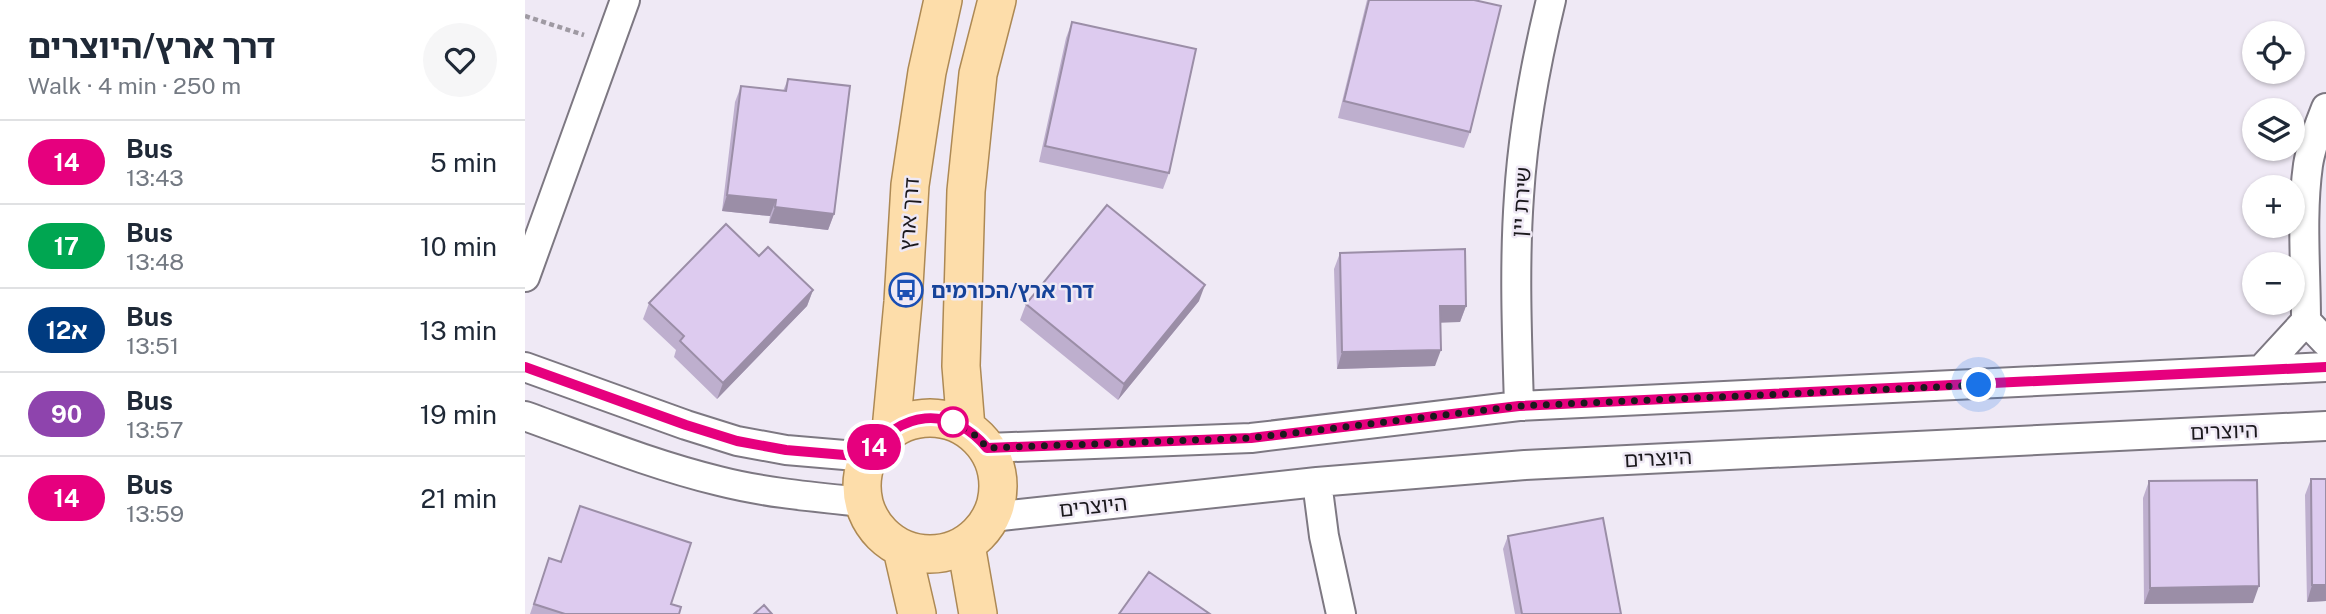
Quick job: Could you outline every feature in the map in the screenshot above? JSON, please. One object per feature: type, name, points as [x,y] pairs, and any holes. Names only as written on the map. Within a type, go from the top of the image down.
[{"type":"main road","name":"דרך ארץ","points":[[879,443],[903,302],[910,185],[927,72],[943,0]]},
{"type":"main road","points":[[976,438],[961,366],[966,191],[978,74],[997,0]]},
{"type":"main road","points":[[922,419],[952,421],[976,438],[995,465],[998,482],[997,500],[992,517],[985,528],[966,545],[951,552],[934,555],[902,549],[877,530],[863,502],[862,479],[879,443],[906,422],[922,419]]},
{"type":"main road","points":[[966,545],[978,614]]},
{"type":"main road","points":[[902,549],[917,614]]},
{"type":"street","points":[[525,277],[625,0]]},
{"type":"street","name":"שירת יין","points":[[1519,406],[1516,300],[1519,195],[1532,98],[1551,0]]},
{"type":"street","points":[[2326,108],[2308,164],[2306,204],[2307,321],[2326,342]]},
{"type":"street","points":[[2261,370],[2307,321]]},
{"type":"street","points":[[525,367],[737,441],[786,450],[879,443]]},
{"type":"street","points":[[976,438],[1251,438],[1519,406],[2326,367]]},
{"type":"street","points":[[525,416],[669,468],[722,482],[863,502]]},
{"type":"street","name":"היוצרים","points":[[992,517],[1317,482],[1525,465],[2326,426]]},
{"type":"street","points":[[1317,482],[1324,536],[1341,614]]},
{"type":"path","points":[[525,16],[610,43]]},
{"type":"building","points":[[1369,0],[1474,0],[1501,6],[1470,132],[1344,101]]},
{"type":"building","points":[[1072,22],[1196,49],[1169,173],[1045,146]]},
{"type":"building","points":[[788,79],[850,86],[834,214],[775,207],[776,200],[727,195],[741,86],[786,91]]},
{"type":"building","points":[[1107,205],[1205,285],[1124,384],[1026,304]]},
{"type":"building","points":[[726,224],[759,256],[768,247],[813,290],[723,383],[680,341],[684,336],[649,303]]},
{"type":"building","points":[[1465,249],[1466,306],[1440,306],[1441,350],[1342,352],[1340,253]]},
{"type":"building","points":[[2311,479],[2326,479],[2326,585],[2312,585]]},
{"type":"building","points":[[2257,480],[2259,586],[2150,588],[2149,481]]},
{"type":"building","points":[[580,506],[691,543],[671,604],[681,607],[679,614],[565,614],[534,604],[549,558],[561,562]]},
{"type":"building","points":[[1603,518],[1621,614],[1522,614],[1508,536]]},
{"type":"building","points":[[1149,572],[1210,614],[1119,614]]},
{"type":"building","points":[[764,605],[772,614],[754,614]]},
{"type":"bus line","name":"14","points":[[525,367],[737,441],[786,450],[868,457],[878,442],[891,430],[906,422],[922,419],[952,421],[978,437],[987,448],[1251,438],[1519,406],[2326,367]]},
{"type":"place","name":"דרך ארץ/הכורמים","points":[[906,290]]},
{"type":"route","points":[[953,422],[978,437],[987,448],[1251,438],[1519,406],[1979,385]]}]
